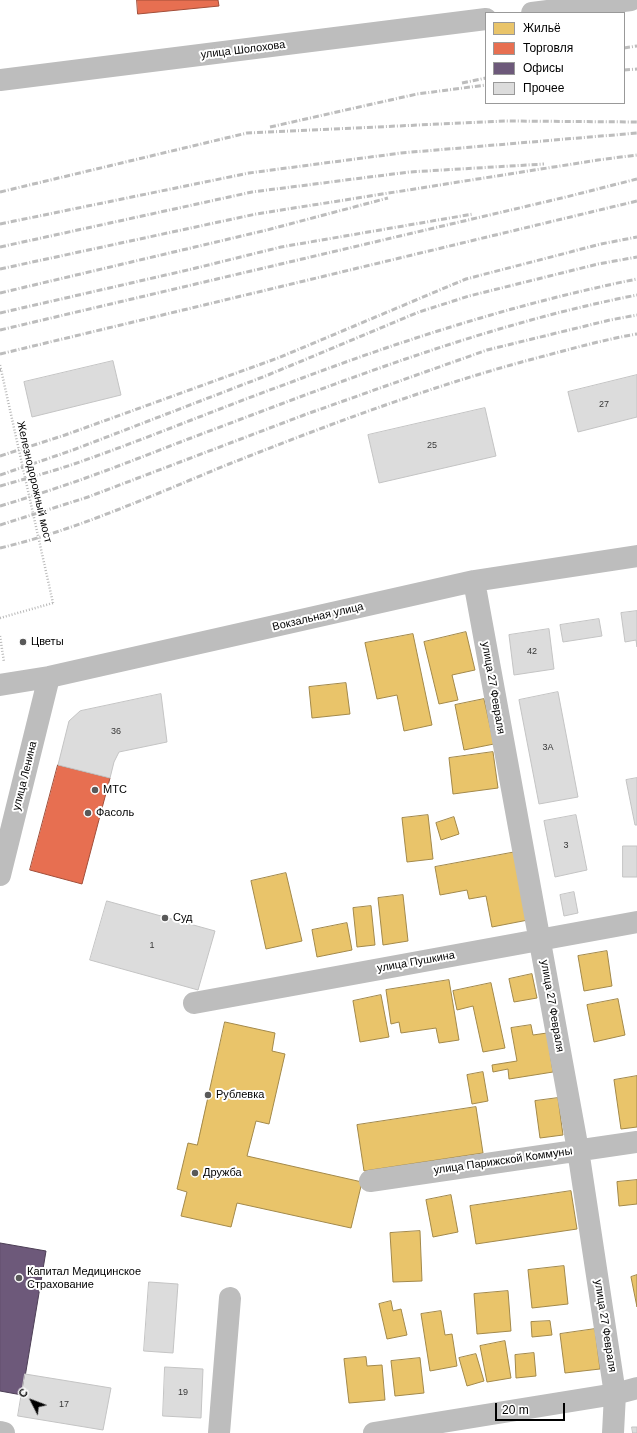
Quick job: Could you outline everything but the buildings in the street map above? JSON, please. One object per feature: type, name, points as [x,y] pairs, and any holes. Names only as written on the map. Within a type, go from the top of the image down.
[{"type":"street","points":[[540,12],[631,0]]},
{"type":"street","name":"улица Шолохова","points":[[0,80],[485,19]]},
{"type":"street","name":"Вокзальная улица","points":[[0,685],[49,677],[474,582],[637,556]]},
{"type":"street","name":"улица 27 Февраля","points":[[474,582],[578,1150],[615,1394],[613,1433]]},
{"type":"street","name":"улица Ленина","points":[[0,875],[49,677]]},
{"type":"street","name":"улица Пушкина","points":[[194,1003],[637,922]]},
{"type":"street","name":"улица Парижской Коммуны","points":[[370,1181],[637,1142]]},
{"type":"street","points":[[220,1433],[230,1298]]},
{"type":"street","points":[[374,1433],[615,1394],[637,1388]]},
{"type":"street","points":[[0,1432],[4,1433]]},
{"type":"path","name":"Железнодорожный мост","points":[[0,365],[53,603],[0,618]]},
{"type":"railway","points":[[625,48],[637,46]]},
{"type":"railway","points":[[625,70],[637,69]]},
{"type":"railway","points":[[462,83],[485,78]]},
{"type":"railway","points":[[270,127],[417,94],[485,85]]},
{"type":"railway","points":[[0,192],[247,133],[505,121],[637,122]]},
{"type":"railway","points":[[0,224],[249,173],[401,153],[637,133]]},
{"type":"railway","points":[[0,269],[256,214],[637,155]]},
{"type":"railway","points":[[0,247],[252,192],[409,172],[544,164]]},
{"type":"railway","points":[[0,330],[637,179]]},
{"type":"railway","points":[[0,293],[267,230],[388,198]]},
{"type":"railway","points":[[0,354],[637,201]]},
{"type":"railway","points":[[0,313],[281,247],[473,214]]},
{"type":"railway","points":[[0,456],[65,435],[278,358],[466,279],[601,244],[637,237]]},
{"type":"railway","points":[[0,475],[73,450],[268,375],[419,312],[469,296],[598,264],[637,257]]},
{"type":"railway","points":[[0,486],[74,464],[332,367],[417,338],[548,299],[637,279]]},
{"type":"railway","points":[[0,506],[94,475],[356,376],[411,357],[523,322],[637,295]]},
{"type":"railway","points":[[0,525],[88,497],[304,415],[487,350],[610,320],[637,315]]},
{"type":"railway","points":[[0,548],[58,532],[307,434],[427,391],[507,366],[637,334]]},
{"type":"place","name":"Цветы","points":[[23,642]]},
{"type":"place","name":"МТС","points":[[95,790]]},
{"type":"place","name":"Фасоль","points":[[88,813]]},
{"type":"place","name":"Суд","points":[[165,918]]},
{"type":"place","name":"Рублевка","points":[[208,1095]]},
{"type":"place","name":"Дружба","points":[[195,1173]]},
{"type":"place","name":"Капитал Медицинское Страхование","points":[[19,1278]]}]
